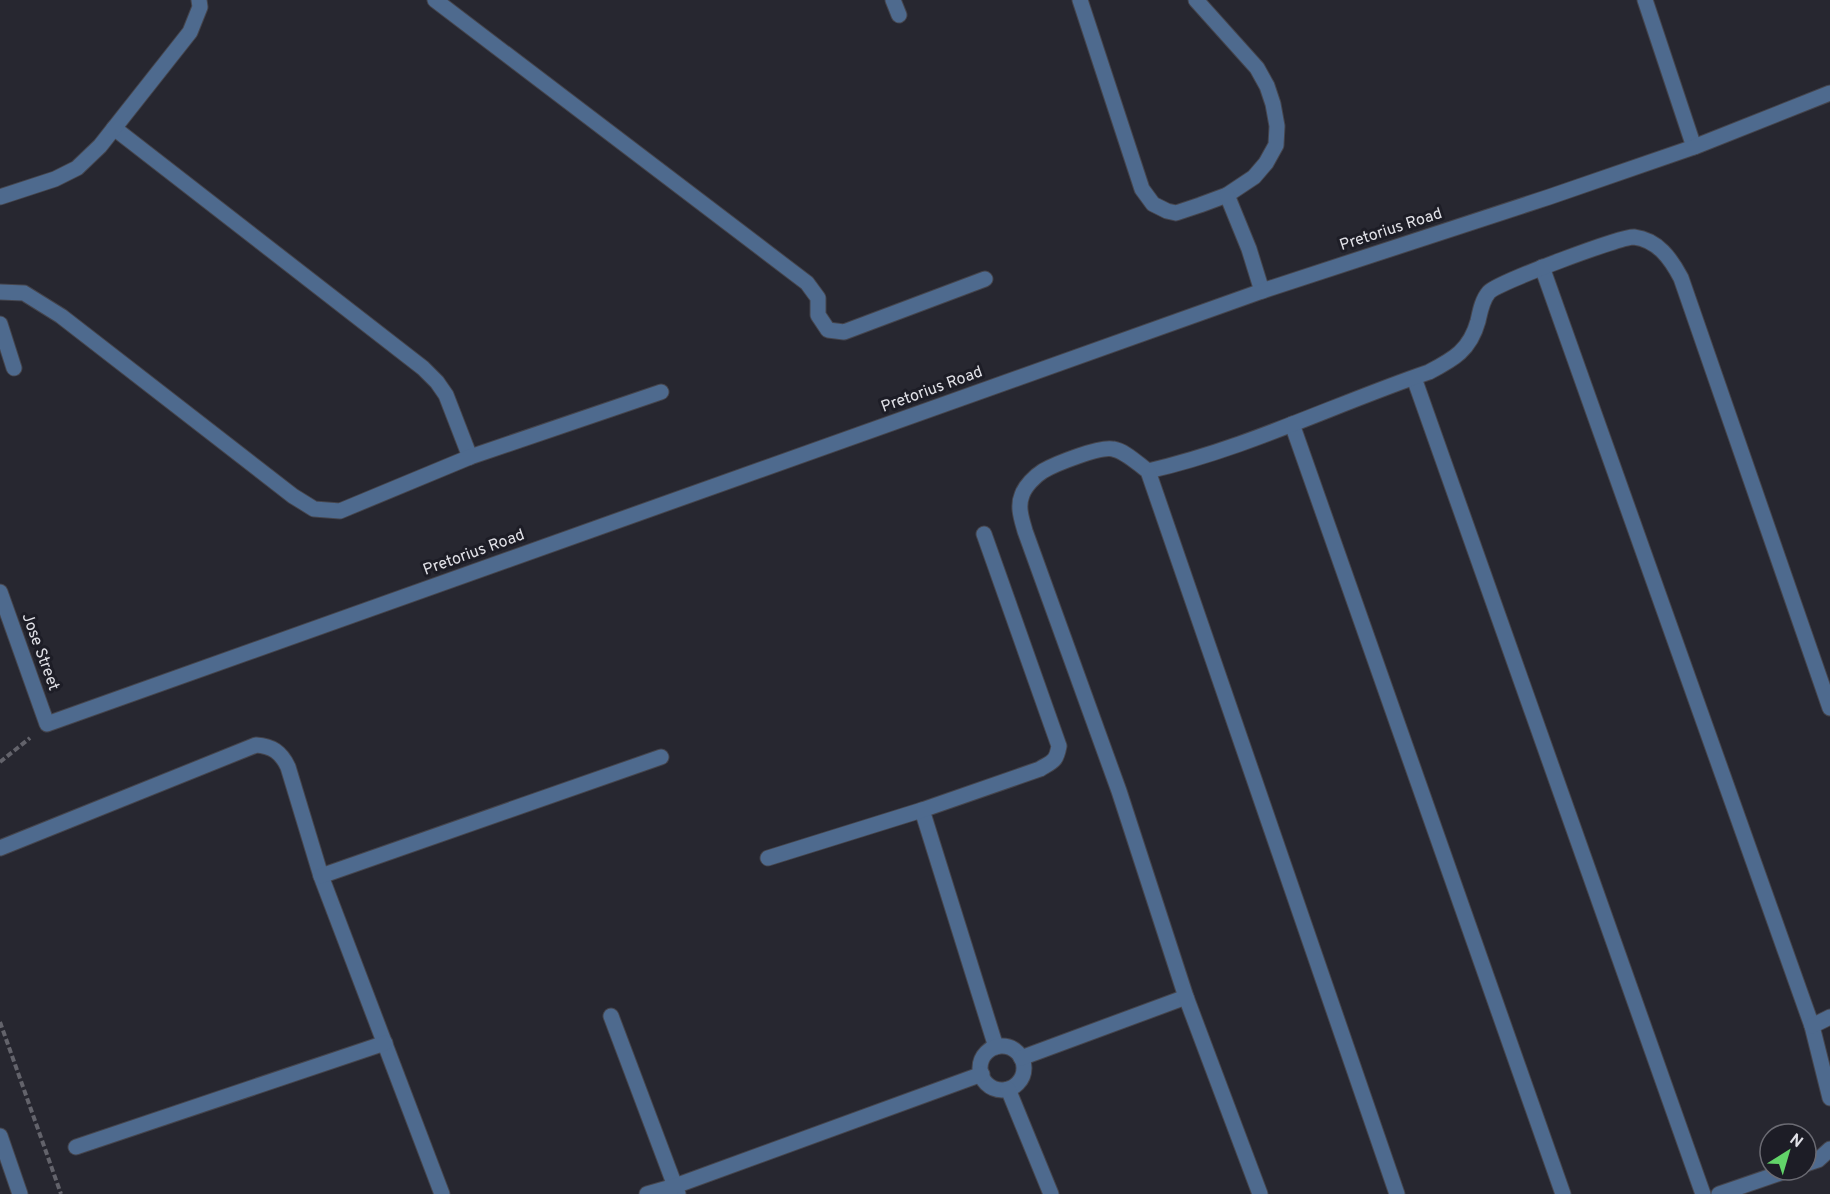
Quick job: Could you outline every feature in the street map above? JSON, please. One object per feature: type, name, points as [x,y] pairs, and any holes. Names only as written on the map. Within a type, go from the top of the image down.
[{"type":"street","points":[[0,198],[55,179],[77,168],[100,146],[190,32],[200,7],[199,0]]},
{"type":"street","points":[[435,0],[807,284],[818,298],[818,315],[828,330],[844,332],[985,279]]},
{"type":"street","points":[[893,0],[899,15]]},
{"type":"street","points":[[1080,0],[1138,179],[1147,199],[1159,209],[1176,213],[1227,195],[1254,177],[1266,163],[1276,145],[1277,126],[1268,86],[1257,68],[1196,0]]},
{"type":"street","points":[[1645,0],[1694,147]]},
{"type":"street","name":"Pretorius Road","points":[[47,724],[1262,291],[1694,147],[1830,93]]},
{"type":"street","points":[[114,128],[423,368],[446,394],[470,457]]},
{"type":"street","points":[[1227,195],[1249,249],[1262,291]]},
{"type":"street","points":[[1148,471],[1180,464],[1292,424],[1439,367],[1468,345],[1485,297],[1506,281],[1628,237],[1644,240],[1668,255],[1681,278],[1830,708]]},
{"type":"street","points":[[1542,267],[1812,1026],[1830,1098]]},
{"type":"street","points":[[0,292],[24,293],[61,316],[293,496],[314,509],[340,511],[470,457],[661,392]]},
{"type":"street","points":[[0,324],[14,368]]},
{"type":"street","points":[[1414,378],[1703,1194]]},
{"type":"street","points":[[1292,424],[1563,1194]]},
{"type":"street","points":[[1260,1194],[1186,997],[1119,791],[1020,512],[1022,495],[1032,480],[1042,472],[1100,449],[1119,450],[1148,471],[1398,1194]]},
{"type":"street","points":[[768,858],[922,810],[1053,763],[1059,746],[984,534]]},
{"type":"street","name":"Jose Street","points":[[0,592],[47,724]]},
{"type":"street","points":[[0,848],[256,745],[267,745],[276,750],[288,767],[321,876],[442,1194]]},
{"type":"street","points":[[321,876],[661,757]]},
{"type":"street","points":[[922,810],[996,1047]]},
{"type":"street","points":[[1021,1058],[1186,997]]},
{"type":"street","points":[[611,1016],[676,1190]]},
{"type":"street","points":[[1812,1026],[1830,1017]]},
{"type":"street","points":[[76,1146],[385,1043]]},
{"type":"street","points":[[1005,1046],[1015,1050],[1024,1067],[1017,1085],[1008,1089],[998,1090],[989,1086],[983,1079],[980,1069],[987,1052],[996,1047],[1005,1046]]},
{"type":"street","points":[[647,1194],[676,1190],[982,1074]]},
{"type":"street","points":[[1008,1089],[1051,1194]]},
{"type":"street","points":[[0,1136],[20,1194]]},
{"type":"street","points":[[1818,1160],[1830,1149]]},
{"type":"street","points":[[1719,1194],[1758,1181]]},
{"type":"path","points":[[0,762],[47,724]]},
{"type":"path","points":[[0,1022],[61,1194]]}]
